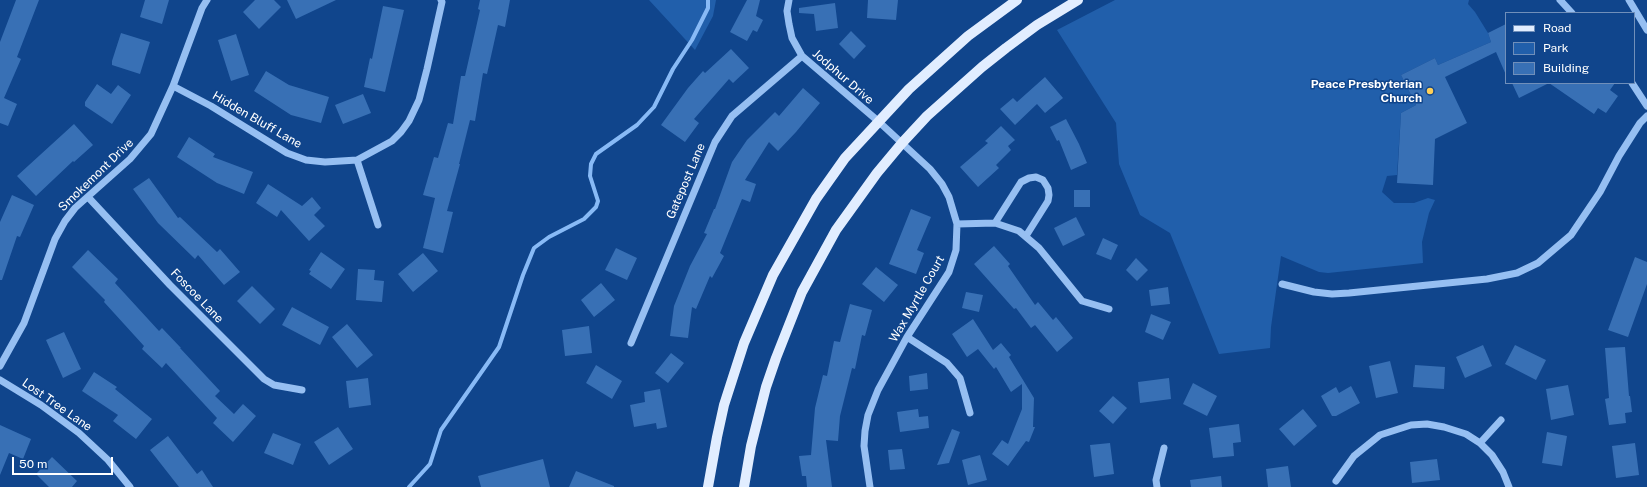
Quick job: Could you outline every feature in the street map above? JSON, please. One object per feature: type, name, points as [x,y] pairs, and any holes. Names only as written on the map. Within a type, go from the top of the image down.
[{"type":"main road","points":[[708,487],[716,438],[724,405],[744,343],[768,287],[816,199],[845,158],[909,89],[968,36],[1017,0]]},
{"type":"main road","points":[[744,487],[766,387],[786,331],[802,292],[836,230],[877,173],[902,142],[927,116],[982,67],[1037,25],[1078,0]]},
{"type":"street","name":"Smokemont Drive","points":[[0,366],[24,323],[55,239],[64,221],[75,208],[140,150],[151,134],[173,86],[207,0]]},
{"type":"street","name":"Hidden Bluff Lane","points":[[173,86],[211,106],[287,153],[306,160],[325,162],[357,160],[392,140],[401,132],[410,120],[419,100],[427,70],[442,2],[441,0]]},
{"type":"street","name":"Jodphur Drive","points":[[789,0],[787,11],[792,38],[802,56],[878,121]]},
{"type":"street","points":[[1560,0],[1571,12]]},
{"type":"street","points":[[1630,0],[1647,30]]},
{"type":"street","name":"Gatepost Lane","points":[[631,343],[715,142],[732,116],[802,56]]},
{"type":"street","points":[[1633,84],[1647,106]]},
{"type":"street","points":[[1282,284],[1314,292],[1332,294],[1487,279],[1517,273],[1538,263],[1572,235],[1600,192],[1619,156],[1640,123],[1647,116]]},
{"type":"street","name":"Wax Myrtle Court","points":[[870,487],[864,446],[868,416],[878,390],[907,337],[949,272],[953,262],[957,237],[957,224],[949,197],[942,184],[930,169],[878,121]]},
{"type":"street","points":[[357,160],[378,225]]},
{"type":"street","points":[[995,223],[1021,182],[1029,178],[1036,177],[1043,180],[1048,188],[1048,201],[1026,236]]},
{"type":"street","name":"Foscoe Lane","points":[[88,197],[170,285],[264,379],[274,385],[302,390]]},
{"type":"street","points":[[957,224],[995,223],[1019,231],[1038,248],[1082,302],[1109,309]]},
{"type":"street","points":[[907,337],[947,363],[960,378],[970,413]]},
{"type":"street","name":"Lost Tree Lane","points":[[0,380],[41,405],[79,433],[108,460],[130,487]]},
{"type":"street","points":[[1480,443],[1501,420]]},
{"type":"street","points":[[1336,481],[1354,456],[1380,435],[1411,425],[1427,424],[1444,426],[1466,434],[1480,443],[1492,455],[1504,472],[1510,487]]},
{"type":"street","points":[[1157,487],[1156,480],[1164,448]]},
{"type":"green space","points":[[649,0],[716,0],[713,16],[695,50]]},
{"type":"green space","points":[[1115,0],[1469,0],[1468,4],[1475,12],[1488,33],[1491,42],[1438,65],[1435,58],[1401,75],[1416,105],[1401,113],[1397,175],[1387,176],[1382,192],[1394,203],[1414,203],[1428,198],[1435,200],[1429,213],[1422,242],[1423,263],[1328,273],[1319,272],[1281,256],[1271,327],[1270,348],[1219,354],[1170,233],[1140,215],[1119,164],[1116,123],[1057,30]]},
{"type":"building","points":[[16,0],[39,0],[17,57],[21,59],[4,98],[17,104],[8,126],[0,123],[0,42]]},
{"type":"building","points":[[145,0],[169,0],[162,24],[140,17]]},
{"type":"building","points":[[255,0],[274,0],[281,7],[259,29],[243,12]]},
{"type":"building","points":[[287,0],[336,0],[296,19]]},
{"type":"building","points":[[480,0],[510,0],[505,27],[498,25],[487,74],[483,73],[475,121],[470,120],[447,211],[453,212],[443,253],[423,248],[435,198],[423,195],[434,157],[438,158],[448,123],[453,124],[461,76],[465,76],[480,10],[478,9]]},
{"type":"building","points":[[747,0],[760,0],[756,16],[763,20],[757,32],[753,30],[747,41],[730,32]]},
{"type":"building","points":[[868,0],[898,0],[896,20],[867,18]]},
{"type":"building","points":[[835,3],[838,28],[816,31],[814,14],[799,13],[799,8]]},
{"type":"building","points":[[383,6],[404,10],[385,92],[364,87],[370,58],[372,59]]},
{"type":"building","name":"Peace Presbyterian Church","points":[[1505,24],[1505,73],[1496,52],[1445,77],[1467,123],[1435,139],[1433,185],[1397,183],[1401,113],[1416,105],[1401,75],[1435,58],[1438,65],[1491,42],[1488,33]]},
{"type":"building","points":[[851,31],[866,46],[854,59],[839,44]]},
{"type":"building","points":[[121,33],[150,42],[140,74],[112,65]]},
{"type":"building","points":[[236,34],[249,75],[231,81],[218,40]]},
{"type":"building","points":[[731,49],[749,68],[733,83],[729,79],[694,119],[699,123],[685,142],[661,125],[688,88],[703,71],[705,73]]},
{"type":"building","points":[[266,71],[289,85],[329,97],[321,123],[291,115],[254,91]]},
{"type":"building","points":[[1045,77],[1063,98],[1045,113],[1037,104],[1015,125],[1000,109],[1013,98],[1017,102]]},
{"type":"building","points":[[97,84],[111,94],[118,85],[131,95],[112,124],[85,106],[85,102]]},
{"type":"building","points":[[1512,84],[1547,84],[1519,98]]},
{"type":"building","points":[[1550,84],[1614,84],[1610,90],[1618,96],[1606,113],[1598,108],[1594,114]]},
{"type":"building","points":[[803,88],[820,103],[778,151],[769,142],[745,180],[756,184],[750,202],[742,199],[720,253],[724,256],[712,278],[710,276],[696,309],[692,307],[688,338],[670,336],[674,306],[690,266],[707,234],[704,233],[715,209],[732,162],[747,140],[775,112],[779,116]]},
{"type":"building","points":[[363,94],[371,113],[343,124],[335,105]]},
{"type":"building","points":[[1066,119],[1087,163],[1071,170],[1059,140],[1057,141],[1050,127]]},
{"type":"building","points":[[74,124],[93,145],[74,162],[73,161],[36,196],[17,176]]},
{"type":"building","points":[[1001,126],[1015,140],[1008,146],[1011,150],[996,165],[999,168],[978,187],[960,167],[988,143],[985,141]]},
{"type":"building","points":[[189,137],[215,154],[213,157],[253,172],[244,194],[217,183],[177,157]]},
{"type":"building","points":[[149,178],[178,218],[180,217],[217,252],[220,249],[240,272],[224,285],[198,255],[195,259],[158,223],[133,189]]},
{"type":"building","points":[[268,184],[302,206],[312,197],[321,208],[314,215],[325,226],[309,241],[281,210],[277,217],[256,203]]},
{"type":"building","points":[[1074,190],[1090,190],[1090,207],[1074,207]]},
{"type":"building","points":[[12,195],[34,205],[20,237],[17,236],[2,280],[0,280],[0,222]]},
{"type":"building","points":[[911,209],[931,217],[917,250],[924,253],[916,274],[889,264]]},
{"type":"building","points":[[1076,217],[1085,235],[1063,246],[1054,228]]},
{"type":"building","points":[[1103,238],[1118,245],[1111,260],[1096,254]]},
{"type":"building","points":[[994,246],[1010,264],[1008,266],[1035,305],[1038,302],[1053,320],[1056,317],[1073,338],[1057,352],[1035,325],[1031,328],[1016,308],[1014,309],[974,264]]},
{"type":"building","points":[[616,248],[637,258],[627,280],[605,270]]},
{"type":"building","points":[[88,250],[118,279],[115,283],[159,331],[162,328],[220,391],[215,396],[234,414],[243,404],[256,416],[233,442],[213,423],[217,418],[166,363],[162,368],[142,349],[144,346],[104,302],[105,300],[72,267]]},
{"type":"building","points":[[321,252],[345,269],[331,289],[309,274],[311,271],[309,270]]},
{"type":"building","points":[[423,253],[438,271],[413,292],[398,274]]},
{"type":"building","points":[[1635,257],[1647,262],[1647,284],[1628,337],[1608,330]]},
{"type":"building","points":[[1136,258],[1148,270],[1137,281],[1126,270]]},
{"type":"building","points":[[876,267],[898,285],[884,302],[862,284]]},
{"type":"building","points":[[358,269],[375,270],[374,280],[384,281],[382,302],[356,300]]},
{"type":"building","points":[[601,283],[615,300],[594,317],[581,300]]},
{"type":"building","points":[[252,286],[275,309],[260,324],[237,301]]},
{"type":"building","points":[[1168,287],[1170,304],[1151,306],[1149,290]]},
{"type":"building","points":[[966,292],[983,295],[979,312],[962,308]]},
{"type":"building","points":[[850,304],[872,310],[865,336],[862,335],[855,369],[852,368],[840,416],[838,441],[826,440],[832,487],[807,487],[806,476],[802,476],[799,456],[811,455],[815,408],[823,375],[827,376],[834,341],[840,342]]},
{"type":"building","points":[[292,307],[329,327],[320,345],[282,325]]},
{"type":"building","points":[[1151,314],[1171,322],[1163,340],[1145,332]]},
{"type":"building","points":[[973,319],[993,350],[1001,343],[1011,355],[1009,357],[1034,398],[1033,427],[1035,427],[1029,442],[1026,441],[1008,466],[992,454],[1002,440],[1008,444],[1022,409],[1022,384],[1011,392],[996,367],[994,369],[978,349],[967,357],[952,334]]},
{"type":"building","points":[[347,324],[373,355],[357,368],[332,337]]},
{"type":"building","points":[[589,326],[592,353],[565,356],[562,330]]},
{"type":"building","points":[[64,332],[81,369],[63,378],[46,340]]},
{"type":"building","points":[[1483,345],[1492,366],[1465,378],[1456,357]]},
{"type":"building","points":[[1515,345],[1546,360],[1536,380],[1505,364]]},
{"type":"building","points":[[1625,347],[1629,396],[1632,412],[1625,413],[1626,423],[1609,425],[1605,399],[1609,398],[1605,348]]},
{"type":"building","points":[[671,353],[684,363],[668,383],[655,373]]},
{"type":"building","points":[[1390,361],[1398,393],[1376,398],[1369,366]]},
{"type":"building","points":[[596,365],[622,381],[612,399],[586,383]]},
{"type":"building","points":[[1415,365],[1445,367],[1444,389],[1413,387]]},
{"type":"building","points":[[94,372],[117,387],[115,389],[152,419],[136,439],[113,421],[118,415],[82,391]]},
{"type":"building","points":[[927,373],[928,389],[910,391],[909,376]]},
{"type":"building","points":[[368,378],[371,405],[349,408],[346,381]]},
{"type":"building","points":[[1169,378],[1171,399],[1140,403],[1138,382]]},
{"type":"building","points":[[1193,383],[1217,396],[1207,416],[1183,404]]},
{"type":"building","points":[[1568,385],[1574,415],[1551,420],[1546,389]]},
{"type":"building","points":[[1351,386],[1360,403],[1336,416],[1332,416],[1321,396],[1336,387],[1339,393]]},
{"type":"building","points":[[660,389],[667,427],[657,429],[656,423],[634,427],[630,405],[645,402],[644,392]]},
{"type":"building","points":[[1113,396],[1127,408],[1113,424],[1099,411]]},
{"type":"building","points":[[918,409],[919,417],[928,416],[929,428],[900,432],[897,412]]},
{"type":"building","points":[[1303,409],[1317,426],[1294,446],[1279,429]]},
{"type":"building","points":[[1239,424],[1241,442],[1233,443],[1234,456],[1213,458],[1209,428]]},
{"type":"building","points":[[0,425],[31,439],[23,459],[9,453],[0,475]]},
{"type":"building","points":[[338,427],[353,449],[329,465],[314,442]]},
{"type":"building","points":[[952,429],[960,432],[949,463],[937,465]]},
{"type":"building","points":[[1547,432],[1567,436],[1562,466],[1542,463]]},
{"type":"building","points":[[273,433],[301,444],[293,465],[264,453]]},
{"type":"building","points":[[168,436],[197,474],[202,470],[213,487],[179,487],[150,450]]},
{"type":"building","points":[[1110,443],[1114,474],[1094,477],[1090,445]]},
{"type":"building","points":[[1635,443],[1639,475],[1616,478],[1612,446]]},
{"type":"building","points":[[902,449],[905,469],[890,470],[888,450]]},
{"type":"building","points":[[980,455],[987,480],[968,485],[962,460]]},
{"type":"building","points":[[52,457],[77,481],[72,487],[49,487],[36,474]]},
{"type":"building","points":[[543,459],[550,487],[481,487],[478,476]]},
{"type":"building","points":[[1437,459],[1440,480],[1412,483],[1410,462]]},
{"type":"building","points":[[1288,466],[1291,487],[1268,487],[1266,469]]},
{"type":"building","points":[[576,471],[614,486],[614,487],[569,487]]},
{"type":"building","points":[[1221,476],[1222,487],[1191,487],[1190,480]]},
{"type":"waterway","points":[[409,487],[430,464],[441,430],[499,347],[523,275],[534,248],[549,237],[584,219],[596,207],[598,201],[590,176],[591,164],[596,154],[637,125],[654,107],[673,69],[692,40],[708,8],[708,0]]},
{"type":"place","name":"Peace Presbyterian Church","points":[[1430,91]]}]
